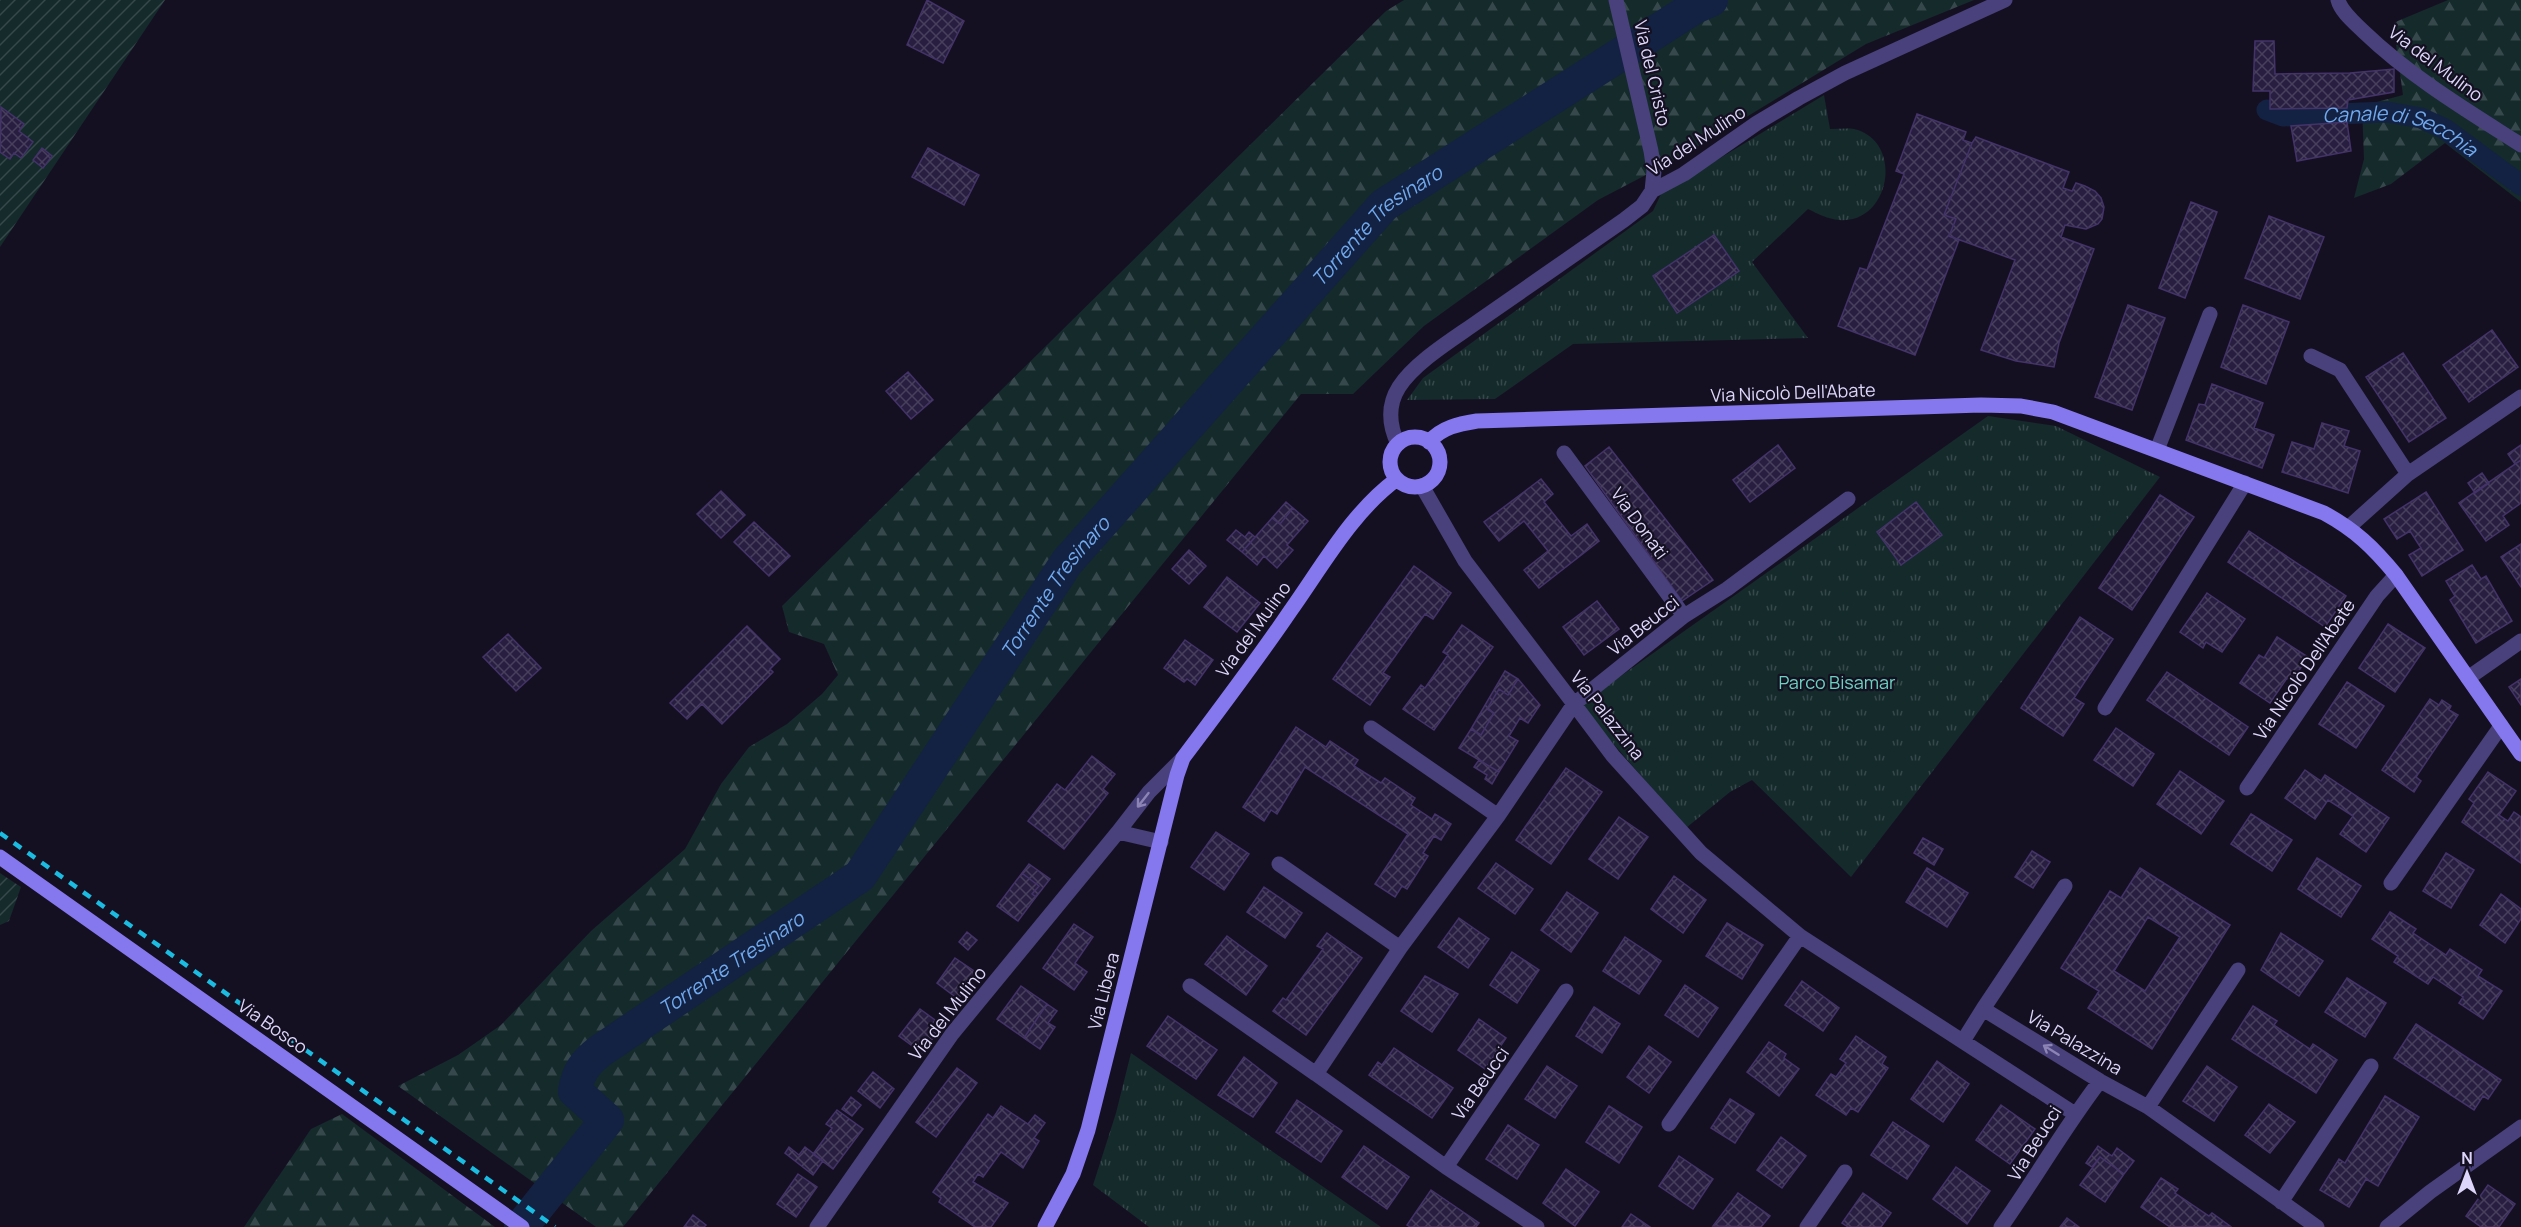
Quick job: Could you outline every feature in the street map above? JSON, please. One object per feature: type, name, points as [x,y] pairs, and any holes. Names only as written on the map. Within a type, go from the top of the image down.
[{"type":"street","name":"Via del Cristo","points":[[1616,0],[1651,150],[1654,171],[1652,191]]},
{"type":"street","name":"Via del Mulino","points":[[1398,444],[1392,431],[1390,406],[1398,388],[1412,372],[1449,342],[1624,220],[1642,206],[1652,191],[1684,174],[1757,123],[1845,73],[2006,0]]},
{"type":"street","name":"Via del Mulino","points":[[2338,0],[2350,18],[2390,56],[2446,98],[2521,145]]},
{"type":"street","points":[[2157,450],[2210,314]]},
{"type":"street","points":[[2311,357],[2340,370],[2408,474]]},
{"type":"street","points":[[2349,527],[2408,474],[2521,397]]},
{"type":"street","name":"Via Nicolò Dell'Abate","points":[[1429,442],[1444,429],[1477,421],[1981,405],[2021,406],[2053,412],[2324,513],[2349,527],[2376,550],[2396,575],[2521,754]]},
{"type":"street","points":[[1410,438],[1429,442],[1435,447],[1440,462],[1435,477],[1422,486],[1411,486],[1397,479],[1392,472],[1391,457],[1398,444],[1410,438]]},
{"type":"street","name":"Via Donati","points":[[1564,453],[1684,616]]},
{"type":"street","name":"Via del Mulino","points":[[817,1227],[952,1034],[1149,792],[1183,758],[1290,613],[1336,545],[1378,494],[1397,479]]},
{"type":"street","points":[[2105,708],[2245,483]]},
{"type":"street","name":"Via Palazzina","points":[[1422,486],[1465,561],[1613,756],[1701,853],[1800,936],[2075,1114]]},
{"type":"street","name":"Via Beucci","points":[[1316,1074],[1400,948],[1498,816],[1574,704],[1684,616],[1727,589],[1848,499]]},
{"type":"street","name":"Via Nicolò Dell'Abate","points":[[2247,788],[2377,596],[2396,575]]},
{"type":"street","points":[[2468,678],[2521,641]]},
{"type":"street","points":[[2391,883],[2501,726]]},
{"type":"street","points":[[1371,728],[1498,816]]},
{"type":"street","name":"Via Libera","points":[[1045,1227],[1072,1174],[1088,1130],[1183,758]]},
{"type":"street","points":[[1118,832],[1161,842]]},
{"type":"street","name":"Via Bosco","points":[[0,857],[522,1227]]},
{"type":"street","points":[[1279,864],[1400,948]]},
{"type":"street","points":[[1963,1041],[2065,886]]},
{"type":"street","points":[[1669,1124],[1800,936]]},
{"type":"street","points":[[2148,1107],[2238,970]]},
{"type":"street","points":[[1190,986],[1446,1167],[1537,1227]]},
{"type":"street","name":"Via Beucci","points":[[1446,1167],[1566,992]]},
{"type":"street","name":"Via Palazzina","points":[[1983,1009],[2100,1081],[2148,1107],[2317,1227]]},
{"type":"street","points":[[2281,1202],[2371,1066]]},
{"type":"street","name":"Via Beucci","points":[[2001,1227],[2032,1183],[2075,1114],[2100,1081]]},
{"type":"street","points":[[2387,1227],[2430,1192],[2521,1127]]},
{"type":"street","points":[[1808,1227],[1845,1172]]},
{"type":"green space","points":[[0,0],[165,0],[0,247]]},
{"type":"green space","points":[[1404,0],[1974,0],[1866,44],[1684,155],[1598,200],[1424,326],[1353,394],[1301,394],[623,1227],[596,1227],[398,1086],[458,1055],[501,1025],[591,931],[685,849],[721,784],[749,747],[787,724],[822,694],[838,675],[824,644],[789,632],[782,606],[1386,11]]},
{"type":"green space","points":[[2448,0],[2521,0],[2521,202],[2445,143],[2391,184],[2354,198],[2364,159],[2362,106],[2403,95],[2393,23]]},
{"type":"green space","points":[[1824,95],[1830,129],[1854,129],[1870,137],[1880,149],[1885,164],[1885,181],[1880,197],[1870,210],[1856,218],[1839,220],[1808,209],[1752,262],[1808,338],[1573,344],[1495,399],[1407,400],[1423,378],[1653,211],[1661,194]]},
{"type":"green space","name":"Parco Bisamar","points":[[1988,416],[2056,426],[2160,477],[1851,877],[1752,780],[1730,792],[1686,828],[1580,705]]},
{"type":"green space","points":[[0,873],[21,887],[9,921],[0,925]]},
{"type":"green space","points":[[1131,1053],[1381,1227],[1149,1227],[1093,1185],[1116,1113]]},
{"type":"green space","points":[[342,1114],[495,1227],[244,1227],[311,1129]]},
{"type":"building","points":[[927,0],[964,21],[943,63],[907,45]]},
{"type":"building","points":[[2255,41],[2274,41],[2275,74],[2350,73],[2394,69],[2394,92],[2348,100],[2347,108],[2270,109],[2270,91],[2253,91]]},
{"type":"building","points":[[1,107],[24,124],[19,131],[33,142],[21,158],[14,153],[10,159],[0,152]]},
{"type":"building","points":[[1917,114],[1966,132],[1963,140],[1972,143],[1944,215],[1956,219],[1949,236],[1959,240],[1915,355],[1838,326],[1860,268],[1867,270],[1904,174],[1896,171]]},
{"type":"building","points":[[2347,122],[2351,151],[2297,161],[2291,126]]},
{"type":"building","points":[[1976,137],[2069,172],[2063,188],[2072,191],[2076,183],[2095,191],[2101,198],[2104,207],[2102,219],[2098,224],[2086,229],[2065,225],[2061,237],[2094,249],[2059,343],[2054,367],[2016,361],[1981,350],[2015,260],[1949,236],[1956,219],[1944,215]]},
{"type":"building","points":[[42,148],[52,156],[43,168],[33,160]]},
{"type":"building","points":[[928,148],[979,175],[964,205],[912,177]]},
{"type":"building","points":[[2191,202],[2217,212],[2185,298],[2159,288]]},
{"type":"building","points":[[2269,216],[2324,237],[2300,299],[2245,278]]},
{"type":"building","points":[[1714,235],[1739,271],[1677,313],[1653,276]]},
{"type":"building","points":[[2128,305],[2165,318],[2132,410],[2095,397]]},
{"type":"building","points":[[2243,305],[2289,322],[2266,384],[2221,367]]},
{"type":"building","points":[[2492,330],[2518,367],[2469,402],[2443,365]]},
{"type":"building","points":[[2403,353],[2446,418],[2409,442],[2366,377]]},
{"type":"building","points":[[908,372],[933,400],[911,419],[886,391]]},
{"type":"building","points":[[2212,384],[2263,403],[2254,428],[2274,435],[2262,468],[2186,440],[2199,404],[2205,405]]},
{"type":"building","points":[[2322,423],[2349,431],[2344,446],[2360,451],[2348,493],[2282,472],[2292,442],[2314,449]]},
{"type":"building","points":[[1778,445],[1795,468],[1750,502],[1733,480]]},
{"type":"building","points":[[2521,445],[2521,460],[2515,464],[2508,454]]},
{"type":"building","points":[[1609,447],[1713,580],[1682,601],[1585,466]]},
{"type":"building","points":[[2521,460],[2521,503],[2503,516],[2509,525],[2486,541],[2459,503]]},
{"type":"building","points":[[2482,473],[2489,483],[2475,493],[2468,483]]},
{"type":"building","points":[[1541,479],[1553,494],[1544,502],[1571,536],[1587,524],[1599,541],[1539,588],[1524,570],[1548,551],[1524,521],[1499,541],[1484,522]]},
{"type":"building","points":[[721,491],[745,515],[721,538],[697,514]]},
{"type":"building","points":[[2426,492],[2463,550],[2422,576],[2409,555],[2421,548],[2410,531],[2397,539],[2384,519]]},
{"type":"building","points":[[2160,495],[2194,517],[2132,610],[2099,588]]},
{"type":"building","points":[[1286,502],[1293,508],[1280,524],[1272,518]]},
{"type":"building","points":[[1916,502],[1942,535],[1901,565],[1877,532]]},
{"type":"building","points":[[1293,508],[1308,521],[1287,545],[1293,550],[1277,568],[1264,556],[1257,565],[1242,552],[1272,518],[1280,524]]},
{"type":"building","points":[[754,522],[790,556],[769,576],[734,542]]},
{"type":"building","points":[[1236,530],[1245,537],[1249,532],[1255,537],[1242,552],[1227,540]]},
{"type":"building","points":[[2249,531],[2346,596],[2325,627],[2228,562]]},
{"type":"building","points":[[2521,544],[2521,587],[2501,557]]},
{"type":"building","points":[[1189,550],[1206,566],[1189,584],[1172,569]]},
{"type":"building","points":[[2472,565],[2481,579],[2486,576],[2512,621],[2476,643],[2450,600],[2455,596],[2446,581]]},
{"type":"building","points":[[1414,566],[1451,593],[1433,619],[1425,614],[1383,673],[1390,677],[1370,705],[1333,679]]},
{"type":"building","points":[[1227,577],[1260,603],[1237,632],[1204,607]]},
{"type":"building","points":[[2207,593],[2245,619],[2222,652],[2206,642],[2203,648],[2180,632]]},
{"type":"building","points":[[1597,601],[1619,629],[1584,655],[1563,627]]},
{"type":"building","points":[[2080,617],[2113,639],[2074,698],[2084,704],[2063,736],[2021,708]]},
{"type":"building","points":[[2388,624],[2425,648],[2395,692],[2359,668]]},
{"type":"building","points":[[1462,625],[1493,647],[1434,730],[1403,709],[1421,685],[1425,688],[1448,655],[1443,652]]},
{"type":"building","points":[[747,626],[780,659],[770,669],[773,672],[722,724],[702,704],[687,719],[670,703]]},
{"type":"building","points":[[508,634],[541,668],[516,691],[483,657]]},
{"type":"building","points":[[2277,637],[2308,657],[2292,681],[2287,678],[2270,703],[2240,683],[2259,655],[2264,658]]},
{"type":"building","points":[[1185,640],[1213,660],[1195,685],[1187,679],[1184,682],[1164,668]]},
{"type":"building","points":[[1505,671],[1518,679],[1508,695],[1499,689],[1487,709],[1494,713],[1481,735],[1471,729]]},
{"type":"building","points":[[2167,672],[2248,727],[2229,755],[2147,700]]},
{"type":"building","points":[[1518,679],[1540,705],[1528,723],[1520,718],[1509,736],[1518,741],[1499,772],[1459,748],[1471,729],[1481,735],[1494,713],[1487,709],[1499,689],[1508,695]]},
{"type":"building","points":[[2521,679],[2521,705],[2509,687]]},
{"type":"building","points":[[2347,682],[2384,706],[2356,748],[2319,724]]},
{"type":"building","points":[[2430,699],[2439,705],[2442,700],[2451,706],[2449,710],[2458,715],[2416,777],[2421,781],[2414,792],[2382,770]]},
{"type":"building","points":[[1296,727],[1326,747],[1330,741],[1358,760],[1354,766],[1381,783],[1385,778],[1415,798],[1411,805],[1432,819],[1435,814],[1451,824],[1441,840],[1434,836],[1423,853],[1428,856],[1407,889],[1402,886],[1395,897],[1375,884],[1408,834],[1305,767],[1277,814],[1271,810],[1264,821],[1243,807]]},
{"type":"building","points":[[2116,728],[2154,754],[2133,786],[2094,760]]},
{"type":"building","points":[[1092,756],[1115,774],[1103,789],[1108,793],[1064,849],[1028,821],[1057,784],[1065,790]]},
{"type":"building","points":[[1479,760],[1499,772],[1492,784],[1485,779],[1487,775],[1474,767]]},
{"type":"building","points":[[1566,768],[1602,792],[1551,864],[1516,840]]},
{"type":"building","points":[[2305,770],[2321,781],[2325,775],[2389,818],[2366,852],[2340,834],[2353,816],[2328,800],[2315,819],[2285,798]]},
{"type":"building","points":[[2180,771],[2224,801],[2201,834],[2157,804]]},
{"type":"building","points":[[2488,772],[2516,791],[2499,815],[2508,821],[2514,812],[2521,817],[2521,863],[2462,822],[2474,803],[2469,799]]},
{"type":"building","points":[[2251,814],[2292,840],[2272,871],[2231,844]]},
{"type":"building","points":[[1619,817],[1648,837],[1618,879],[1589,859]]},
{"type":"building","points":[[1216,832],[1249,854],[1224,890],[1191,867]]},
{"type":"building","points":[[1923,838],[1943,849],[1934,865],[1914,853]]},
{"type":"building","points":[[2032,851],[2050,862],[2033,888],[2015,877]]},
{"type":"building","points":[[2446,853],[2474,870],[2451,908],[2423,891]]},
{"type":"building","points":[[2317,858],[2361,886],[2341,917],[2298,889]]},
{"type":"building","points":[[1496,863],[1533,889],[1515,914],[1478,888]]},
{"type":"building","points":[[1029,864],[1050,879],[1036,897],[1032,894],[1039,886],[1022,873]]},
{"type":"building","points":[[1927,868],[1968,893],[1947,927],[1906,902]]},
{"type":"building","points":[[2140,868],[2230,925],[2152,1049],[2088,1008],[2099,991],[2061,968],[2110,891],[2121,898]],"holes":[[[2148,917],[2180,937],[2145,991],[2114,971]]]},
{"type":"building","points":[[1022,873],[1039,886],[1032,894],[1036,897],[1018,921],[997,906]]},
{"type":"building","points":[[1674,876],[1706,900],[1683,933],[1651,909]]},
{"type":"building","points":[[1264,887],[1302,913],[1285,938],[1247,912]]},
{"type":"building","points":[[1567,892],[1598,913],[1571,952],[1541,930]]},
{"type":"building","points":[[2501,894],[2521,909],[2521,919],[2505,943],[2480,925]]},
{"type":"building","points":[[2390,912],[2416,929],[2413,933],[2446,955],[2450,949],[2482,970],[2478,976],[2502,991],[2483,1019],[2459,1003],[2463,997],[2433,977],[2428,984],[2394,962],[2398,956],[2372,939]]},
{"type":"building","points":[[1459,918],[1489,939],[1468,968],[1438,947]]},
{"type":"building","points":[[1727,923],[1763,945],[1742,979],[1706,956]]},
{"type":"building","points":[[1074,924],[1093,937],[1075,963],[1087,972],[1074,990],[1043,968]]},
{"type":"building","points":[[967,932],[977,940],[968,950],[959,942]]},
{"type":"building","points":[[1327,933],[1362,958],[1306,1035],[1273,1011],[1283,998],[1286,1000],[1323,949],[1317,946]]},
{"type":"building","points":[[2281,933],[2323,961],[2299,996],[2261,970]]},
{"type":"building","points":[[1227,936],[1267,966],[1246,995],[1205,964]]},
{"type":"building","points":[[1625,937],[1661,961],[1639,994],[1603,971]]},
{"type":"building","points":[[1512,952],[1539,970],[1517,1003],[1490,985]]},
{"type":"building","points":[[955,958],[977,973],[958,999],[937,983]]},
{"type":"building","points":[[1425,976],[1458,994],[1432,1032],[1401,1011]]},
{"type":"building","points":[[2347,978],[2386,1003],[2365,1037],[2325,1012]]},
{"type":"building","points":[[1802,981],[1839,1008],[1823,1031],[1785,1005]]},
{"type":"building","points":[[1685,985],[1718,1008],[1698,1037],[1665,1015]]},
{"type":"building","points":[[1021,986],[1047,1004],[1024,1038],[997,1019]]},
{"type":"building","points":[[1047,1004],[1057,1011],[1048,1023],[1055,1027],[1040,1049],[1024,1038]]},
{"type":"building","points":[[2253,1006],[2277,1021],[2274,1025],[2310,1049],[2313,1044],[2337,1060],[2316,1093],[2232,1039]]},
{"type":"building","points":[[1594,1007],[1620,1024],[1602,1053],[1576,1036]]},
{"type":"building","points":[[920,1009],[935,1020],[929,1029],[936,1034],[922,1053],[899,1036]]},
{"type":"building","points":[[1168,1016],[1217,1050],[1196,1079],[1147,1046]]},
{"type":"building","points":[[1479,1019],[1506,1038],[1485,1069],[1458,1050]]},
{"type":"building","points":[[2416,1024],[2501,1080],[2488,1099],[2483,1096],[2474,1110],[2394,1058]]},
{"type":"building","points":[[1856,1036],[1886,1057],[1882,1064],[1888,1068],[1858,1112],[1851,1108],[1846,1115],[1816,1095],[1831,1074],[1836,1077],[1846,1063],[1840,1059]]},
{"type":"building","points":[[1769,1042],[1786,1054],[1784,1058],[1799,1069],[1779,1096],[1747,1072]]},
{"type":"building","points":[[1649,1046],[1671,1062],[1649,1093],[1627,1077]]},
{"type":"building","points":[[1394,1048],[1453,1088],[1432,1118],[1369,1075],[1378,1062],[1382,1065]]},
{"type":"building","points":[[1244,1057],[1277,1083],[1253,1117],[1218,1095]]},
{"type":"building","points":[[1937,1061],[1969,1084],[1943,1122],[1911,1099]]},
{"type":"building","points":[[1547,1066],[1577,1086],[1555,1118],[1525,1099]]},
{"type":"building","points":[[2207,1066],[2237,1087],[2214,1121],[2183,1101]]},
{"type":"building","points":[[957,1068],[977,1083],[936,1137],[916,1122]]},
{"type":"building","points":[[873,1072],[894,1089],[880,1108],[858,1091]]},
{"type":"building","points":[[2385,1096],[2419,1117],[2378,1186],[2366,1179],[2349,1207],[2320,1190],[2339,1159],[2345,1163]]},
{"type":"building","points":[[851,1097],[861,1105],[852,1116],[842,1109]]},
{"type":"building","points":[[1730,1099],[1754,1114],[1735,1143],[1711,1128]]},
{"type":"building","points":[[1297,1100],[1342,1131],[1321,1162],[1276,1132]]},
{"type":"building","points":[[2269,1104],[2295,1122],[2270,1153],[2245,1135]]},
{"type":"building","points":[[2001,1105],[2035,1129],[2010,1164],[1976,1140]]},
{"type":"building","points":[[1001,1106],[1028,1124],[1035,1115],[1045,1123],[1034,1138],[1039,1141],[1023,1168],[1001,1152],[983,1177],[978,1174],[973,1182],[1008,1203],[991,1227],[975,1227],[939,1202],[941,1198],[933,1192],[988,1114],[993,1118]]},
{"type":"building","points":[[1609,1106],[1642,1127],[1619,1163],[1586,1142]]},
{"type":"building","points":[[837,1110],[863,1129],[833,1169],[813,1154],[832,1128],[826,1124]]},
{"type":"building","points":[[1893,1122],[1929,1146],[1907,1179],[1871,1155]]},
{"type":"building","points":[[1508,1125],[1539,1145],[1517,1179],[1486,1159]]},
{"type":"building","points":[[1781,1137],[1806,1156],[1782,1188],[1757,1170]]},
{"type":"building","points":[[1364,1146],[1409,1177],[1387,1209],[1342,1177]]},
{"type":"building","points":[[2098,1146],[2112,1156],[2117,1148],[2134,1161],[2124,1174],[2100,1157],[2092,1167],[2086,1163]]},
{"type":"building","points":[[789,1147],[799,1155],[805,1147],[823,1161],[813,1175],[785,1153]]},
{"type":"building","points":[[1679,1156],[1713,1179],[1693,1209],[1659,1186]]},
{"type":"building","points":[[2100,1157],[2124,1174],[2105,1202],[2080,1185]]},
{"type":"building","points":[[1956,1167],[1990,1191],[1967,1224],[1933,1199]]},
{"type":"building","points":[[1566,1169],[1599,1192],[1575,1226],[1543,1203]]},
{"type":"building","points":[[798,1174],[817,1187],[796,1217],[777,1204]]},
{"type":"building","points":[[2161,1178],[2178,1189],[2175,1193],[2209,1216],[2212,1213],[2230,1226],[2170,1227],[2141,1207]]},
{"type":"building","points":[[2488,1185],[2515,1204],[2499,1227],[2481,1227],[2466,1216]]},
{"type":"building","points":[[1431,1190],[1479,1223],[1476,1227],[1410,1227],[1407,1225]]},
{"type":"building","points":[[1738,1193],[1770,1216],[1761,1227],[1713,1226]]},
{"type":"building","points":[[1863,1193],[1891,1213],[1881,1227],[1848,1227],[1842,1223]]},
{"type":"building","points":[[1631,1214],[1650,1227],[1622,1227]]},
{"type":"building","points":[[693,1215],[706,1225],[704,1227],[684,1227]]},
{"type":"building","points":[[2067,1218],[2079,1227],[2060,1227]]},
{"type":"waterway","name":"Torrente Tresinaro","points":[[521,1227],[607,1120],[575,1091],[580,1073],[586,1064],[600,1051],[860,876],[1067,562],[1384,205],[1695,7],[1711,0]]},
{"type":"waterway","name":"Canale di Secchia","points":[[2267,110],[2283,116],[2387,112],[2421,118],[2445,129],[2521,185]]},
{"type":"railway","points":[[0,833],[555,1227]]}]
